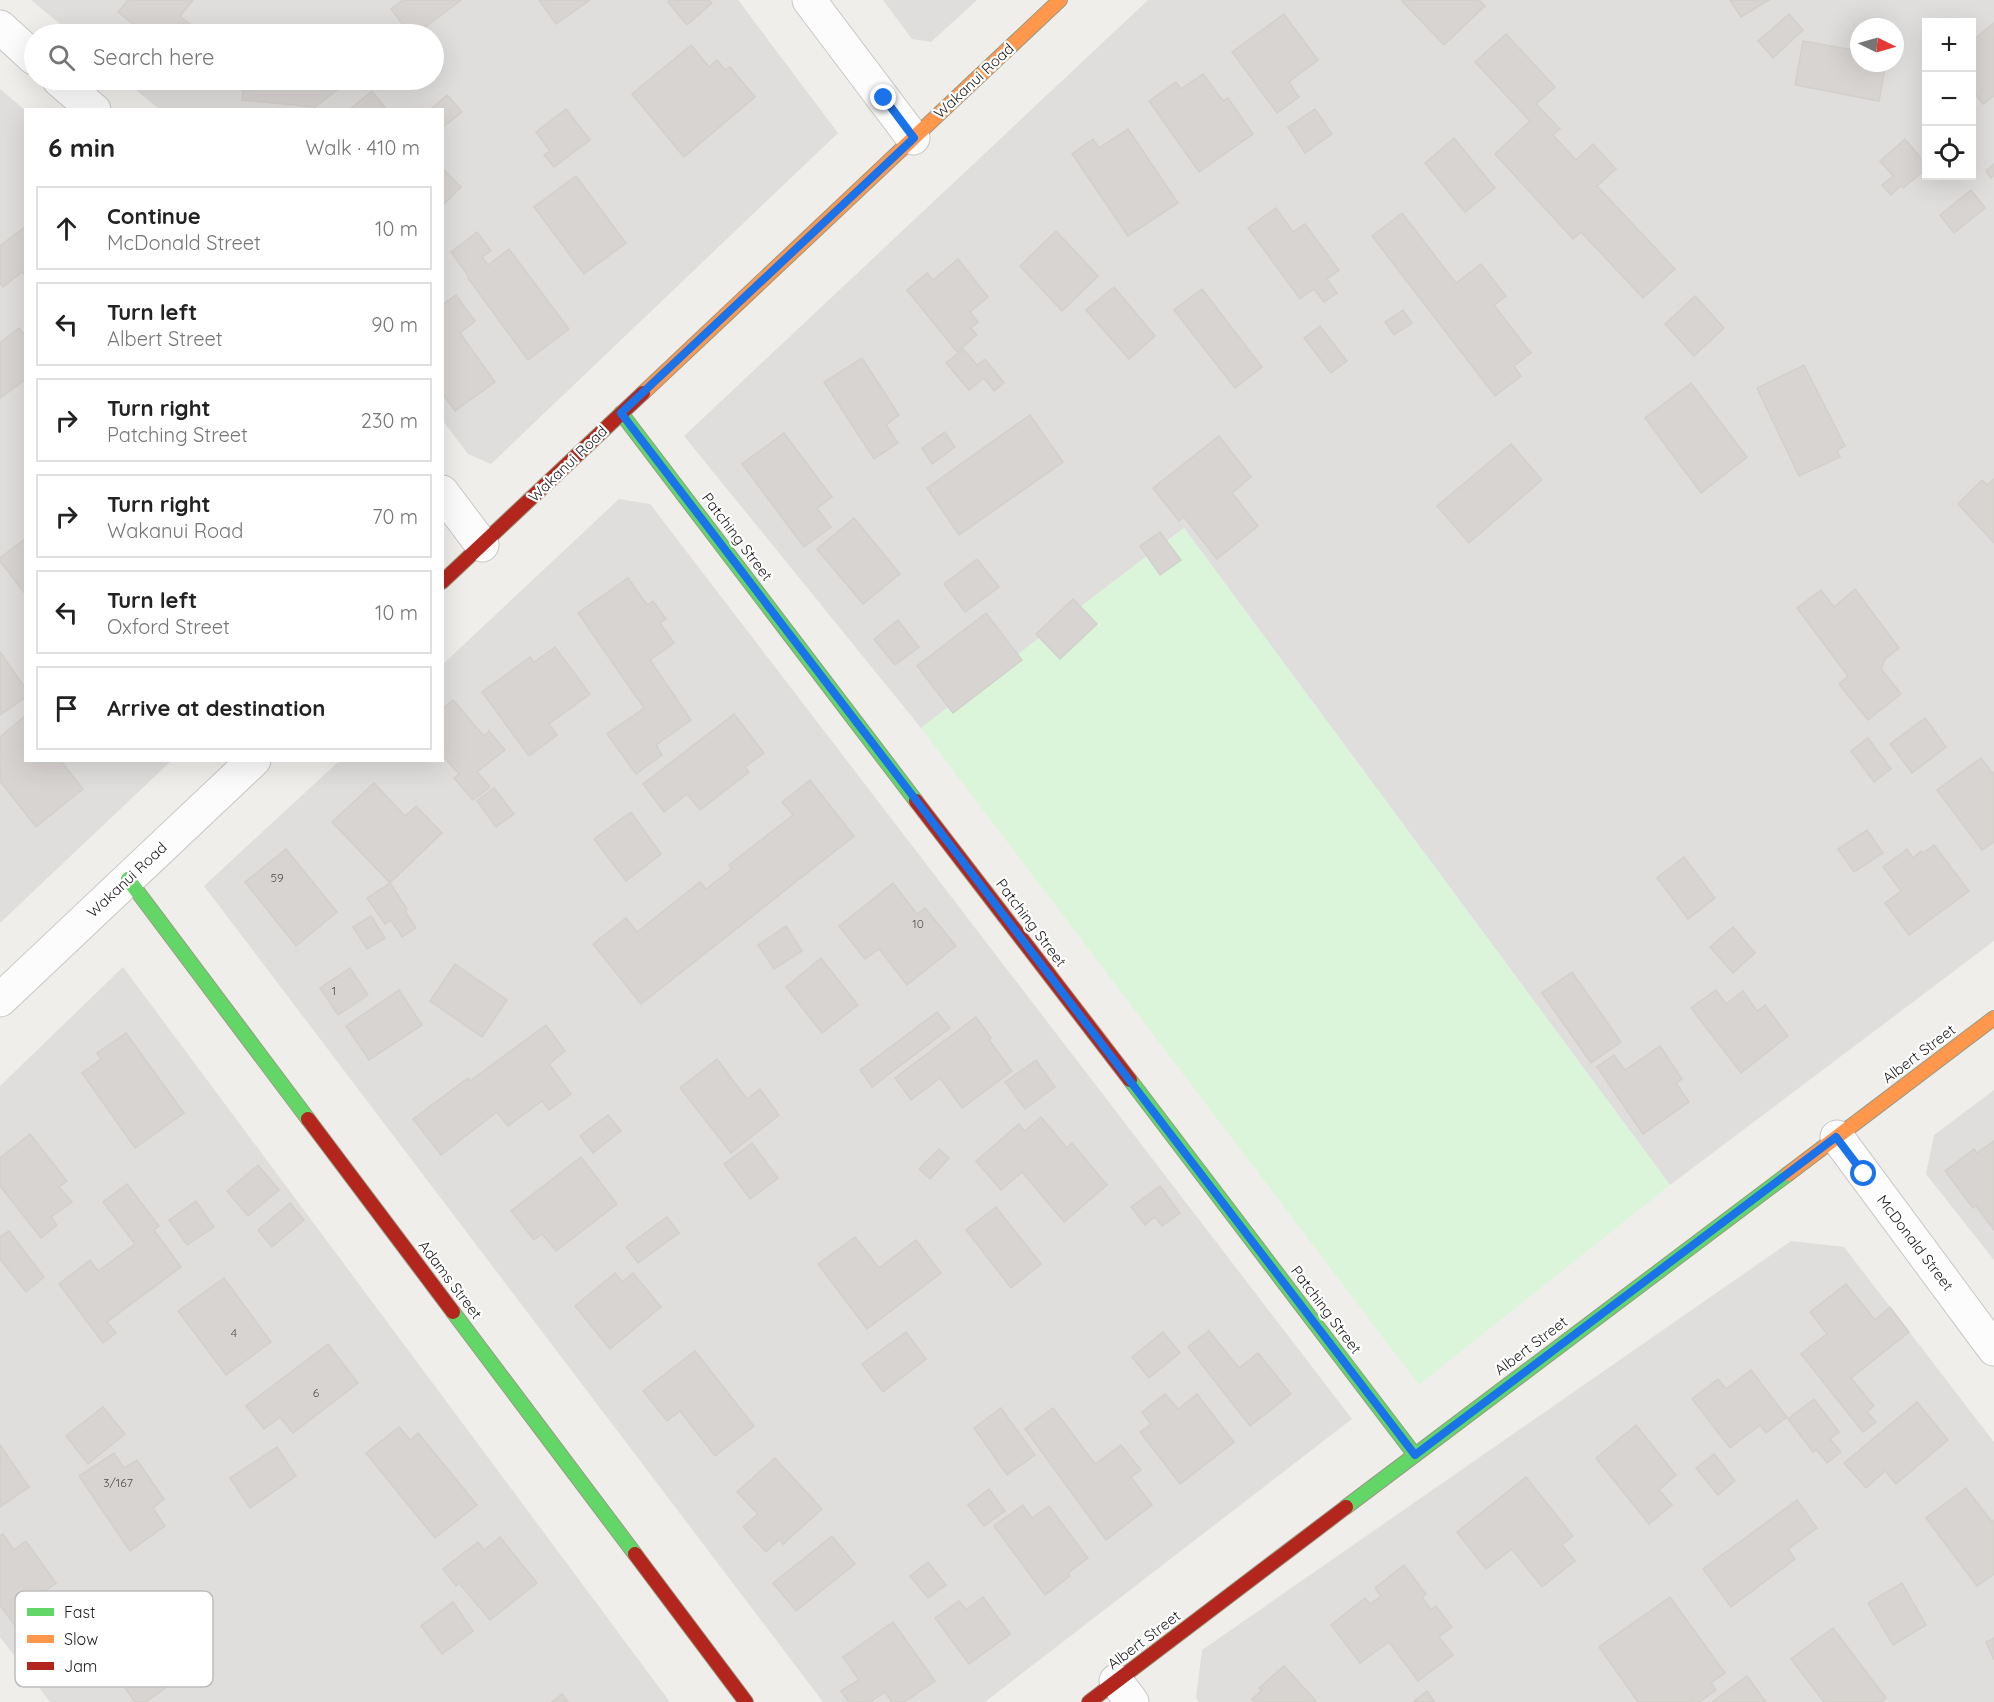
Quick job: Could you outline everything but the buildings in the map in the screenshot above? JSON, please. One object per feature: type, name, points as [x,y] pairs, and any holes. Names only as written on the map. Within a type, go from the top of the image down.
[{"type":"street","points":[[810,0],[914,138]]},
{"type":"street","name":"Wakanui Road","points":[[444,580],[1060,0]]},
{"type":"street","points":[[0,27],[24,49]]},
{"type":"street","points":[[71,90],[92,108]]},
{"type":"street","name":"Patching Street","points":[[621,413],[1415,1455]]},
{"type":"street","points":[[444,495],[482,545]]},
{"type":"street","name":"Wakanui Road","points":[[0,1000],[252,762]]},
{"type":"street","name":"Adams Street","points":[[128,879],[746,1702]]},
{"type":"street","name":"Albert Street","points":[[1089,1702],[1124,1692],[1415,1455],[1994,1018]]},
{"type":"street","name":"McDonald Street","points":[[1836,1137],[1994,1349]]},
{"type":"shaded area","points":[[31,0],[738,0],[838,133],[491,464],[468,454],[444,422],[444,108],[158,108],[136,90],[444,90],[444,24],[60,24]]},
{"type":"shaded area","points":[[883,0],[977,0],[931,42],[912,39]]},
{"type":"shaded area","points":[[1148,0],[1994,0],[1994,941],[1670,1185],[1184,528],[921,728],[684,436]]},
{"type":"shaded area","points":[[0,89],[24,109],[24,762],[170,762],[0,923]]},
{"type":"shaded area","points":[[619,499],[650,504],[1352,1419],[985,1702],[823,1702],[204,886],[338,762],[444,762],[444,663]]},
{"type":"shaded area","points":[[123,967],[670,1702],[50,1702],[38,1687],[213,1687],[213,1591],[15,1591],[15,1656],[0,1637],[0,1086]]},
{"type":"shaded area","points":[[1994,1090],[1994,1260],[1926,1174],[1934,1135]]},
{"type":"shaded area","points":[[1791,1241],[1844,1247],[1994,1442],[1994,1702],[1199,1702],[1196,1698],[1202,1650]]},
{"type":"green space","points":[[1184,528],[1670,1185],[1419,1385],[921,728]]},
{"type":"traffic: fast","points":[[621,413],[916,801]]},
{"type":"traffic: fast","points":[[128,879],[308,1119]]},
{"type":"traffic: fast","points":[[1130,1080],[1415,1455]]},
{"type":"traffic: fast","points":[[1346,1507],[1788,1174]]},
{"type":"traffic: fast","points":[[453,1312],[635,1554]]},
{"type":"traffic: slow","points":[[643,393],[1060,0]]},
{"type":"traffic: slow","points":[[1788,1174],[1994,1018]]},
{"type":"traffic: jam","points":[[444,580],[643,393]]},
{"type":"traffic: jam","points":[[916,801],[1130,1080]]},
{"type":"traffic: jam","points":[[308,1119],[453,1312]]},
{"type":"traffic: jam","points":[[1089,1702],[1346,1507]]},
{"type":"traffic: jam","points":[[635,1554],[746,1702]]},
{"type":"route","points":[[884,98],[914,138],[621,413],[1415,1455],[1836,1137],[1864,1174]]}]
